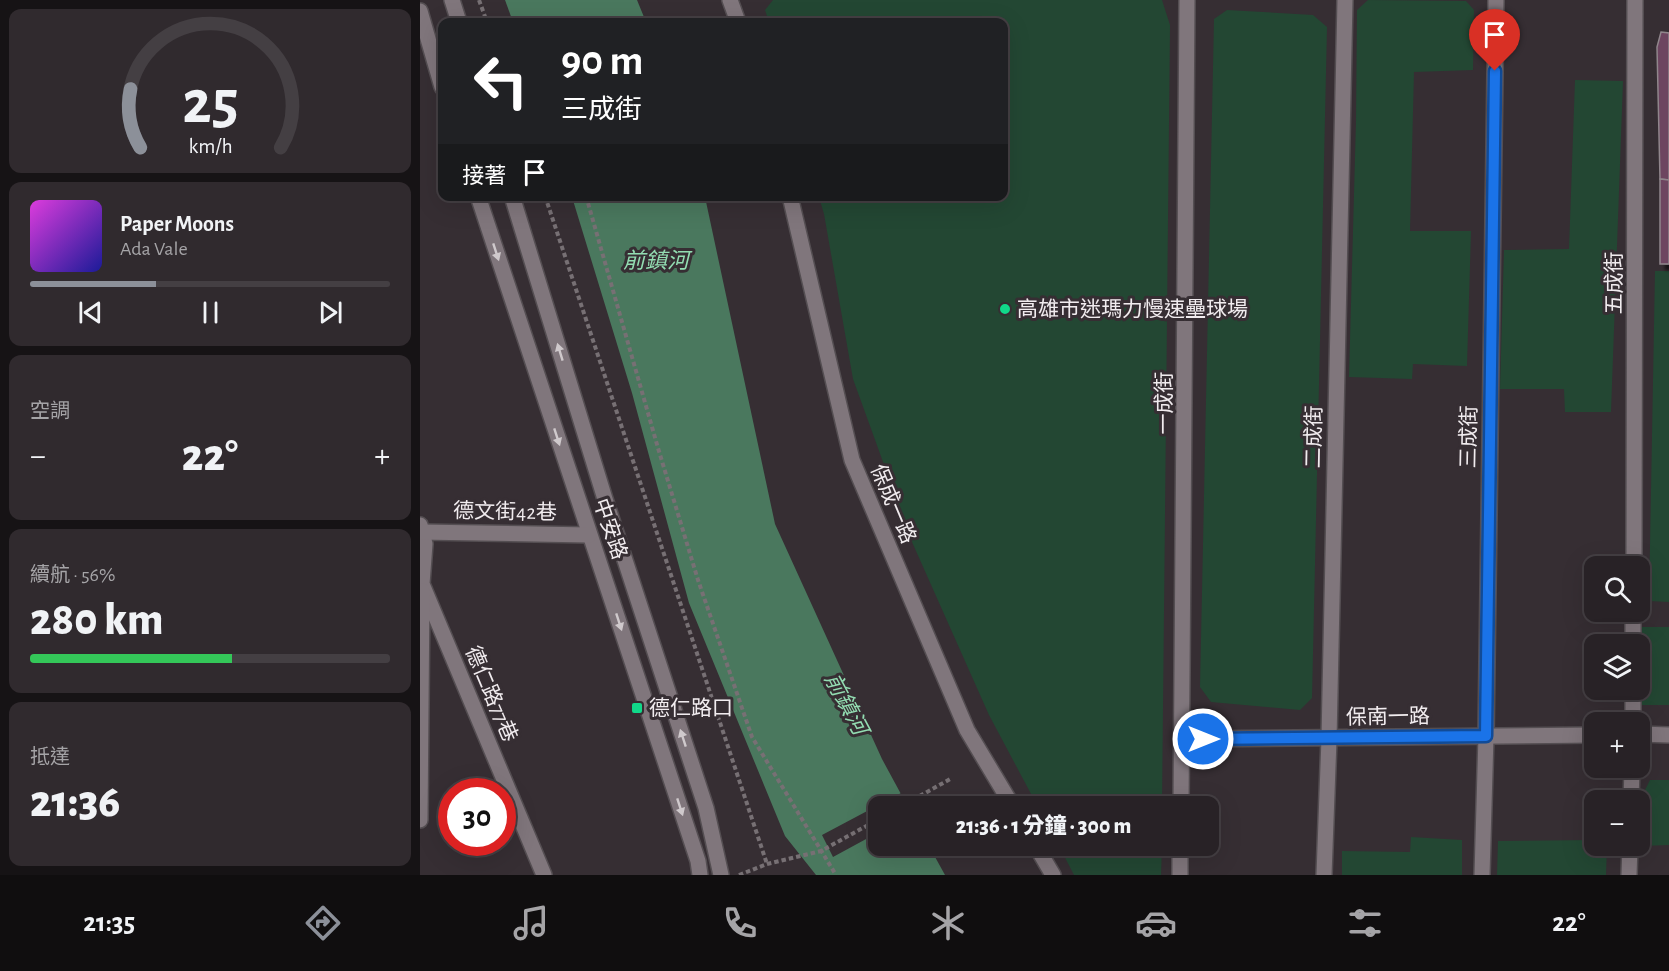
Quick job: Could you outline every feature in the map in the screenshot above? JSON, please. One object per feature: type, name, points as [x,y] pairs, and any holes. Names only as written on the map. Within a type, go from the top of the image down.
[{"type":"street","points":[[452,0],[458,18]]},
{"type":"street","points":[[730,0],[737,18]]},
{"type":"street","name":"一成街","points":[[1181,796],[1187,0]]},
{"type":"street","name":"二成街","points":[[1324,875],[1345,0]]},
{"type":"street","name":"三成街","points":[[1482,875],[1496,0]]},
{"type":"street","name":"五成街","points":[[1634,556],[1635,0]]},
{"type":"street","points":[[420,11],[438,73]]},
{"type":"street","name":"中安路","points":[[480,201],[698,861],[700,875]]},
{"type":"street","name":"中安路","points":[[514,201],[605,500],[706,808],[721,875]]},
{"type":"street","name":"保成一路","points":[[791,201],[852,460],[967,730],[1006,796]]},
{"type":"street","name":"德文街42巷","points":[[421,530],[589,535]]},
{"type":"street","name":"德仁路77巷","points":[[421,530],[425,544],[421,584],[544,875]]},
{"type":"street","points":[[420,820],[421,584]]},
{"type":"street","points":[[1650,734],[1669,735]]},
{"type":"street","name":"保南一路","points":[[1182,739],[1584,735]]},
{"type":"street","points":[[1042,856],[1053,875]]},
{"type":"street","points":[[1180,856],[1180,875]]},
{"type":"street","points":[[1629,875],[1630,856]]},
{"type":"path","points":[[479,0],[486,18]]},
{"type":"path","points":[[547,201],[767,864]]},
{"type":"path","points":[[587,201],[694,569],[752,737],[836,875]]},
{"type":"path","points":[[920,796],[952,778]]},
{"type":"path","points":[[737,875],[767,864],[821,851],[868,825]]},
{"type":"shaded area","name":"高雄市迷瑪力慢速壘球場","points":[[773,0],[1162,0],[1170,25],[1162,796],[1032,796],[989,715],[912,542],[853,379],[820,201],[1008,201],[1008,18],[768,18],[765,10]]},
{"type":"shaded area","points":[[1368,0],[1466,1],[1474,10],[1473,70],[1414,72],[1410,231],[1471,231],[1467,366],[1413,364],[1412,379],[1349,377],[1357,10]]},
{"type":"shaded area","points":[[1227,10],[1313,15],[1327,27],[1312,698],[1300,710],[1211,702],[1200,687],[1214,19]]},
{"type":"shaded area","points":[[1575,80],[1623,81],[1611,412],[1565,412],[1564,389],[1500,389],[1504,250],[1569,249]]},
{"type":"shaded area","points":[[1655,271],[1669,271],[1669,602],[1650,601]]},
{"type":"shaded area","points":[[1641,627],[1669,627],[1669,705],[1641,705],[1641,700],[1650,700],[1650,634],[1641,634]]},
{"type":"shaded area","points":[[1650,780],[1669,780],[1669,845],[1650,846],[1650,790],[1645,790]]},
{"type":"shaded area","points":[[1411,837],[1462,840],[1462,875],[1342,875],[1342,851],[1410,852]]},
{"type":"shaded area","points":[[1584,840],[1584,856],[1607,856],[1606,875],[1497,875],[1498,841]]},
{"type":"shaded area","points":[[1064,856],[1162,856],[1161,875],[1074,875]]},
{"type":"water","points":[[505,0],[637,0],[644,18],[512,18]]},
{"type":"water","name":"前鎮河","points":[[573,201],[706,201],[775,524],[882,759],[902,796],[868,796],[868,856],[935,856],[945,875],[816,875],[785,836],[689,603],[632,393]]},
{"type":"pier","points":[[868,811],[868,838],[833,857],[822,835]]},
{"type":"building","points":[[1661,32],[1669,33],[1669,180],[1660,179],[1657,47]]},
{"type":"building","points":[[1660,179],[1669,180],[1669,264],[1660,264]]},
{"type":"place","name":"高雄市迷瑪力慢速壘球場","points":[[1005,309]]},
{"type":"place","name":"德仁路口","points":[[637,708]]},
{"type":"route","points":[[1203,739],[1486,736],[1495,71]]}]
